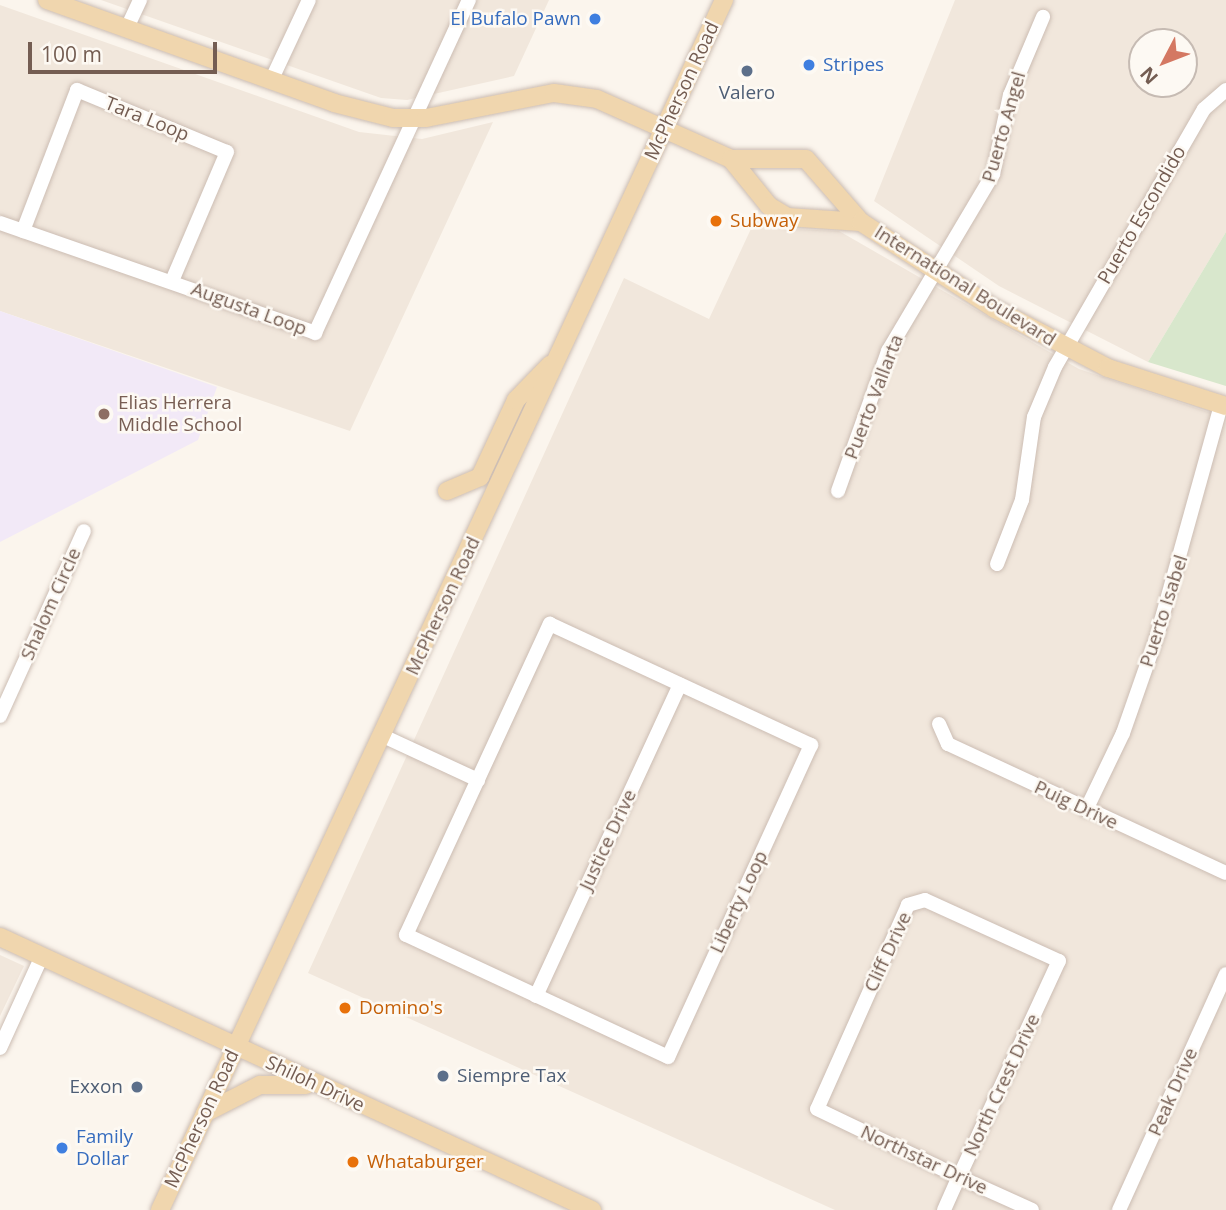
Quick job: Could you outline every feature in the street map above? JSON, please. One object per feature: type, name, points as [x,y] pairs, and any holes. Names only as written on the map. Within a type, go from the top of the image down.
[{"type":"main road","name":"International Boulevard","points":[[47,0],[271,81],[366,112],[412,119],[554,93],[597,99],[666,126],[731,159],[769,206],[786,217],[861,222]]},
{"type":"main road","name":"McPherson Road","points":[[160,1210],[724,0]]},
{"type":"main road","name":"International Boulevard","points":[[731,159],[806,159],[861,222],[1065,347],[1223,406]]},
{"type":"main road","points":[[447,492],[480,477],[516,400],[558,358]]},
{"type":"main road","name":"Shiloh Drive","points":[[0,937],[316,1086],[592,1210]]},
{"type":"main road","points":[[205,1113],[260,1085],[316,1086]]},
{"type":"street","points":[[127,27],[140,0]]},
{"type":"street","points":[[271,81],[309,0]]},
{"type":"street","points":[[412,119],[469,0]]},
{"type":"street","name":"Puerto Angel","points":[[935,268],[993,174],[1010,95],[1043,17]]},
{"type":"street","name":"Tara Loop","points":[[23,231],[77,90],[227,152],[172,281]]},
{"type":"street","name":"Puerto Escondido","points":[[997,565],[1022,500],[1034,417],[1065,347],[1204,109],[1226,90]]},
{"type":"street","name":"Augusta Loop","points":[[0,223],[172,281],[314,333],[412,119]]},
{"type":"street","name":"Puerto Vallarta","points":[[838,491],[888,351],[935,268]]},
{"type":"street","name":"Puerto Isabel","points":[[1086,810],[1123,733],[1157,636],[1223,406]]},
{"type":"street","name":"Shalom Circle","points":[[0,716],[84,531]]},
{"type":"street","name":"Liberty Loop","points":[[550,624],[680,685],[811,746],[667,1057],[406,935],[550,624]]},
{"type":"street","name":"Justice Drive","points":[[536,996],[680,685]]},
{"type":"street","name":"Puig Drive","points":[[939,724],[947,744],[1226,873]]},
{"type":"street","points":[[383,736],[478,780]]},
{"type":"street","name":"Cliff Drive","points":[[817,1109],[908,905],[925,900],[1059,961]]},
{"type":"street","points":[[0,1048],[43,956]]},
{"type":"street","name":"North Crest Drive","points":[[944,1210],[1059,961]]},
{"type":"street","name":"Peak Drive","points":[[1119,1210],[1226,974]]},
{"type":"street","name":"Northstar Drive","points":[[817,1109],[1032,1210]]},
{"type":"shaded area","points":[[101,0],[549,0],[514,76],[407,100],[381,98]]},
{"type":"shaded area","points":[[955,0],[1226,0],[1226,232],[1148,362],[999,286],[874,201]]},
{"type":"shaded area","points":[[0,5],[359,132],[422,139],[493,122],[350,431],[0,311]]},
{"type":"shaded area","points":[[756,218],[770,228],[839,231],[1079,369],[1226,418],[1226,1210],[835,1210],[308,973],[624,278],[709,319]]},
{"type":"shaded area","name":"Elias Herrera Middle School","points":[[0,311],[217,387],[198,440],[0,542]]},
{"type":"shaded area","points":[[0,955],[24,966],[0,1016]]},
{"type":"green space","points":[[1226,232],[1226,386],[1148,362]]},
{"type":"place","name":"El Bufalo Pawn","points":[[595,19]]},
{"type":"place","name":"Stripes","points":[[809,65]]},
{"type":"place","name":"Valero","points":[[747,71]]},
{"type":"place","name":"Subway","points":[[716,221]]},
{"type":"place","name":"Elias Herrera Middle School","points":[[104,414]]},
{"type":"place","name":"Domino's","points":[[345,1008]]},
{"type":"place","name":"Siempre Tax","points":[[443,1076]]},
{"type":"place","name":"Exxon","points":[[137,1087]]},
{"type":"place","name":"Family Dollar","points":[[62,1148]]},
{"type":"place","name":"Whataburger","points":[[353,1162]]}]
